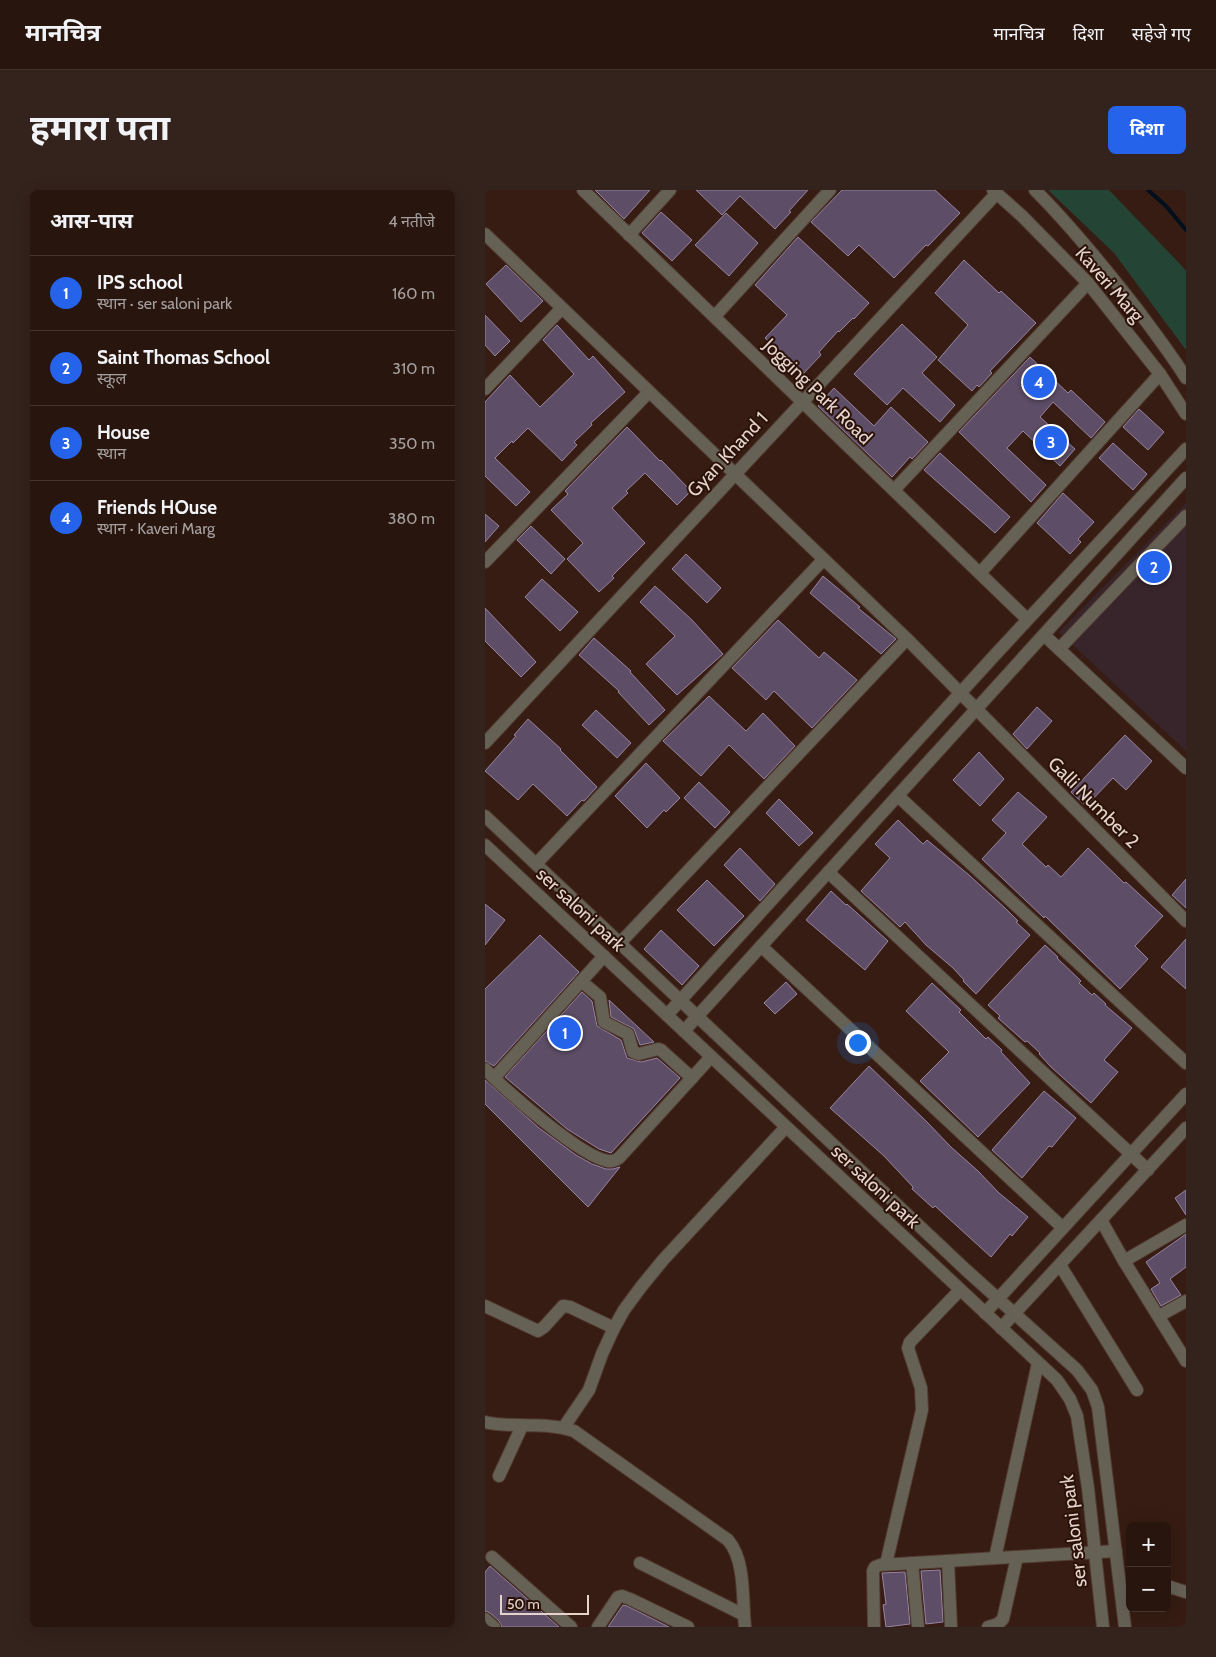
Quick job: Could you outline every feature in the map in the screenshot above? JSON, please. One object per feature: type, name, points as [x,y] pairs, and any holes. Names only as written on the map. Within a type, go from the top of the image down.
[{"type":"street","name":"Jogging Park Road","points":[[583,190],[1027,619]]},
{"type":"street","points":[[629,235],[671,190]]},
{"type":"street","points":[[715,316],[830,190]]},
{"type":"street","name":"Kaveri Marg","points":[[1035,190],[1076,233],[1107,270],[1174,358],[1186,378]]},
{"type":"street","name":"Kaveri Marg","points":[[995,191],[1088,283],[1160,374],[1186,414]]},
{"type":"street","name":"Gyan Khand 1","points":[[485,743],[995,191]]},
{"type":"street","name":"Galli Number 2","points":[[485,234],[907,639],[975,710],[1186,921]]},
{"type":"street","points":[[894,490],[1088,283]]},
{"type":"street","points":[[485,389],[562,308]]},
{"type":"street","points":[[980,573],[1160,374]]},
{"type":"street","points":[[485,562],[649,392]]},
{"type":"street","points":[[667,1015],[1027,619],[1185,452]]},
{"type":"street","points":[[684,1031],[1186,478]]},
{"type":"street","points":[[1059,649],[1186,516]]},
{"type":"street","points":[[536,864],[823,560]]},
{"type":"street","points":[[1044,635],[1186,768]]},
{"type":"street","points":[[620,942],[907,639]]},
{"type":"street","points":[[898,796],[1186,1063]]},
{"type":"street","points":[[485,816],[998,1299],[1077,1370],[1092,1390],[1098,1407],[1116,1551],[1124,1572],[1125,1627]]},
{"type":"street","name":"ser saloni park","points":[[485,845],[1057,1380],[1070,1399],[1077,1416],[1103,1627]]},
{"type":"street","points":[[828,872],[1148,1170]]},
{"type":"street","points":[[761,946],[1063,1228]]},
{"type":"street","points":[[604,956],[489,1073],[585,1152],[601,1159],[614,1161],[619,1158],[711,1057]]},
{"type":"street","points":[[581,981],[600,997],[604,1022],[628,1034],[633,1052],[639,1054],[658,1049],[661,1050],[692,1078]]},
{"type":"street","points":[[985,1313],[1186,1094]]},
{"type":"street","points":[[564,1427],[589,1390],[602,1354],[625,1310],[663,1260],[786,1127]]},
{"type":"street","points":[[1001,1328],[1186,1128]]},
{"type":"street","points":[[1101,1220],[1186,1361]]},
{"type":"street","points":[[1124,1261],[1186,1226]]},
{"type":"street","points":[[1060,1265],[1137,1390]]},
{"type":"street","points":[[885,1564],[923,1401],[921,1388],[907,1348],[910,1342],[960,1290]]},
{"type":"street","points":[[1159,1316],[1186,1301]]},
{"type":"street","points":[[485,1306],[538,1331],[545,1327],[563,1306],[570,1307],[614,1328]]},
{"type":"street","points":[[995,1558],[1038,1363]]},
{"type":"street","points":[[485,1422],[497,1425],[551,1425],[564,1427],[583,1437],[727,1540],[734,1548],[740,1565],[744,1621]]},
{"type":"street","points":[[499,1476],[522,1426]]},
{"type":"street","points":[[874,1627],[873,1571],[875,1567],[885,1564],[1116,1551]]},
{"type":"street","points":[[492,1557],[571,1627]]},
{"type":"street","points":[[988,1627],[998,1624],[1003,1619],[1017,1557]]},
{"type":"street","points":[[948,1561],[951,1627]]},
{"type":"street","points":[[640,1563],[744,1621]]},
{"type":"street","points":[[912,1563],[918,1627]]},
{"type":"street","points":[[1171,1587],[1186,1592]]},
{"type":"street","points":[[599,1627],[618,1597],[622,1596],[688,1627]]},
{"type":"street","points":[[485,1619],[494,1627]]},
{"type":"shaded area","points":[[1186,503],[1186,751],[1059,632]]},
{"type":"green space","points":[[1048,190],[1109,190],[1180,264],[1186,271],[1186,350],[1114,253]]},
{"type":"building","points":[[595,190],[650,190],[624,219]]},
{"type":"building","points":[[696,190],[808,190],[775,229],[740,196],[722,215]]},
{"type":"building","points":[[842,190],[935,190],[960,213],[894,278],[859,245],[848,256],[811,222]]},
{"type":"building","points":[[661,212],[692,240],[672,261],[642,233]]},
{"type":"building","points":[[726,213],[758,243],[729,276],[695,245]]},
{"type":"building","points":[[798,237],[869,303],[854,319],[838,331],[819,352],[821,355],[803,374],[765,338],[787,315],[755,285]]},
{"type":"building","points":[[964,260],[999,293],[1001,291],[1036,323],[990,371],[992,373],[979,387],[977,385],[972,391],[938,360],[968,325],[935,293]]},
{"type":"building","points":[[506,265],[543,301],[521,322],[486,284]]},
{"type":"building","points":[[485,315],[510,341],[495,356],[485,345]]},
{"type":"building","points":[[902,324],[937,357],[922,373],[955,405],[940,422],[903,388],[887,405],[854,374]]},
{"type":"building","points":[[557,325],[589,360],[593,356],[625,392],[591,423],[592,425],[574,442],[577,445],[562,461],[528,428],[495,458],[530,492],[516,506],[485,476],[485,402],[510,375],[540,407],[574,374],[543,340]]},
{"type":"building","points":[[1030,357],[1068,393],[1071,390],[1105,422],[1091,438],[1053,402],[1040,417],[1075,449],[1060,466],[1023,431],[1007,448],[1046,485],[1031,502],[959,432]]},
{"type":"building","points":[[834,388],[874,426],[891,407],[928,442],[912,459],[910,457],[892,477],[818,406]]},
{"type":"building","points":[[1139,409],[1164,432],[1148,450],[1123,427]]},
{"type":"building","points":[[627,427],[691,491],[677,505],[645,473],[626,491],[628,493],[612,508],[645,543],[599,592],[567,559],[583,543],[551,510],[568,494],[565,491]]},
{"type":"building","points":[[1113,443],[1147,474],[1133,490],[1099,458]]},
{"type":"building","points":[[940,453],[1010,517],[995,533],[924,470]]},
{"type":"building","points":[[1063,493],[1094,522],[1078,539],[1081,542],[1070,554],[1037,523]]},
{"type":"building","points":[[485,514],[499,526],[485,542]]},
{"type":"building","points":[[531,526],[565,559],[551,574],[517,540]]},
{"type":"building","points":[[686,554],[721,588],[707,603],[672,569]]},
{"type":"building","points":[[823,576],[896,639],[881,654],[810,593]]},
{"type":"building","points":[[542,579],[578,612],[560,631],[525,597]]},
{"type":"building","points":[[655,586],[692,620],[723,654],[677,695],[646,664],[675,636],[640,602]]},
{"type":"building","points":[[485,608],[536,662],[521,677],[485,641]]},
{"type":"building","points":[[778,620],[819,658],[824,652],[857,680],[812,728],[774,691],[766,700],[732,668]]},
{"type":"building","points":[[594,638],[631,671],[665,710],[649,725],[619,691],[579,655]]},
{"type":"building","points":[[709,696],[746,731],[763,713],[795,746],[764,779],[729,745],[701,776],[663,741]]},
{"type":"building","points":[[1037,707],[1052,721],[1027,749],[1013,734]]},
{"type":"building","points":[[596,710],[631,743],[617,758],[582,725]]},
{"type":"building","points":[[528,719],[561,749],[597,787],[567,816],[533,784],[518,800],[485,771],[516,736],[514,735]]},
{"type":"building","points":[[1125,735],[1152,761],[1126,790],[1113,778],[1086,806],[1071,792]]},
{"type":"building","points":[[979,752],[1004,779],[980,806],[953,780]]},
{"type":"building","points":[[646,763],[680,798],[666,812],[664,810],[647,828],[615,796]]},
{"type":"building","points":[[699,782],[730,812],[715,828],[684,798]]},
{"type":"building","points":[[1018,792],[1047,817],[1022,844],[1046,867],[1048,865],[1061,877],[1088,848],[1124,883],[1126,882],[1163,916],[1135,946],[1148,959],[1120,989],[1045,916],[1044,918],[982,859],[1006,833],[992,820]]},
{"type":"building","points":[[779,799],[813,833],[799,846],[766,813]]},
{"type":"building","points":[[898,820],[923,844],[927,840],[969,875],[1005,908],[1030,935],[976,994],[953,968],[926,945],[905,922],[900,927],[861,891],[890,858],[875,844]]},
{"type":"building","points":[[740,848],[775,884],[760,901],[724,865]]},
{"type":"building","points":[[1186,879],[1186,908],[1172,895]]},
{"type":"building","points":[[707,880],[744,916],[714,946],[677,910]]},
{"type":"building","points":[[831,891],[888,941],[865,970],[806,920]]},
{"type":"building","points":[[485,904],[505,920],[485,945]]},
{"type":"building","points":[[661,930],[699,966],[682,985],[644,949]]},
{"type":"building","points":[[540,935],[579,972],[494,1066],[485,1061],[485,989]]},
{"type":"building","points":[[1186,939],[1186,989],[1161,967]]},
{"type":"building","points":[[1045,945],[1081,981],[1079,983],[1092,995],[1094,993],[1132,1028],[1104,1060],[1118,1072],[1091,1103],[1051,1067],[1027,1041],[1025,1042],[998,1018],[1000,1016],[988,1005]]},
{"type":"building","points":[[786,982],[797,994],[775,1014],[764,1003]]},
{"type":"building","points":[[932,983],[961,1010],[959,1012],[986,1039],[988,1037],[1002,1050],[1001,1052],[1030,1083],[978,1137],[920,1081],[949,1052],[906,1011]]},
{"type":"building","points":[[582,992],[592,1001],[597,1026],[621,1040],[627,1058],[641,1062],[657,1058],[680,1078],[611,1153],[599,1149],[567,1129],[505,1077]]},
{"type":"building","points":[[609,1000],[654,1042],[640,1045],[634,1029],[611,1017]]},
{"type":"building","points":[[869,1066],[999,1193],[1028,1217],[1012,1236],[1010,1234],[991,1257],[935,1206],[933,1208],[912,1189],[913,1187],[884,1156],[830,1108]]},
{"type":"building","points":[[485,1080],[539,1128],[576,1155],[606,1169],[620,1167],[588,1207],[485,1104]]},
{"type":"building","points":[[1044,1091],[1076,1118],[1052,1147],[1049,1146],[1022,1178],[992,1150]]},
{"type":"building","points":[[1186,1190],[1186,1215],[1175,1198]]},
{"type":"building","points":[[1186,1234],[1186,1267],[1170,1279],[1181,1295],[1161,1306],[1151,1289],[1160,1283],[1146,1262]]},
{"type":"building","points":[[490,1566],[559,1627],[502,1627],[499,1621],[485,1611],[485,1572]]},
{"type":"building","points":[[940,1570],[943,1622],[926,1624],[921,1571]]},
{"type":"building","points":[[905,1572],[910,1624],[886,1627],[883,1605],[886,1604],[882,1573]]},
{"type":"building","points":[[623,1605],[627,1606],[669,1627],[608,1627]]},
{"type":"waterway","points":[[1148,190],[1166,206],[1186,230]]},
{"type":"place","name":"Friends HOuse","points":[[1039,382]]},
{"type":"place","name":"House","points":[[1051,442]]},
{"type":"place","name":"Saint Thomas School","points":[[1154,567]]},
{"type":"place","name":"IPS school","points":[[565,1033]]}]
